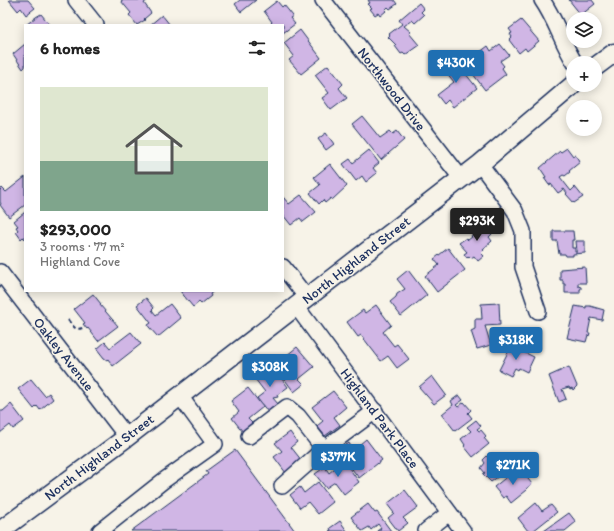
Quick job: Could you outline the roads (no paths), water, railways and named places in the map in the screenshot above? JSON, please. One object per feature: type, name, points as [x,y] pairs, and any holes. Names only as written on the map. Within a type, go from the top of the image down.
[{"type":"main road","points":[[602,62],[614,53]]},
{"type":"main road","name":"North Highland Street","points":[[0,531],[127,437],[480,164],[566,90]]},
{"type":"street","points":[[76,0],[95,24]]},
{"type":"street","name":"Northwood Drive","points":[[323,0],[461,178]]},
{"type":"street","points":[[542,0],[550,11],[566,50],[570,56]]},
{"type":"street","points":[[480,164],[516,211],[523,232],[524,267],[538,311]]},
{"type":"street","name":"Highland Park Place","points":[[284,269],[301,302],[375,411],[463,531]]},
{"type":"street","name":"Oakley Avenue","points":[[0,272],[127,437]]},
{"type":"street","points":[[100,531],[163,481],[216,444],[180,396]]},
{"type":"street","points":[[249,436],[287,408],[298,416],[324,449]]},
{"type":"street","points":[[282,486],[324,449],[375,411]]},
{"type":"street","points":[[426,531],[449,513]]}]
